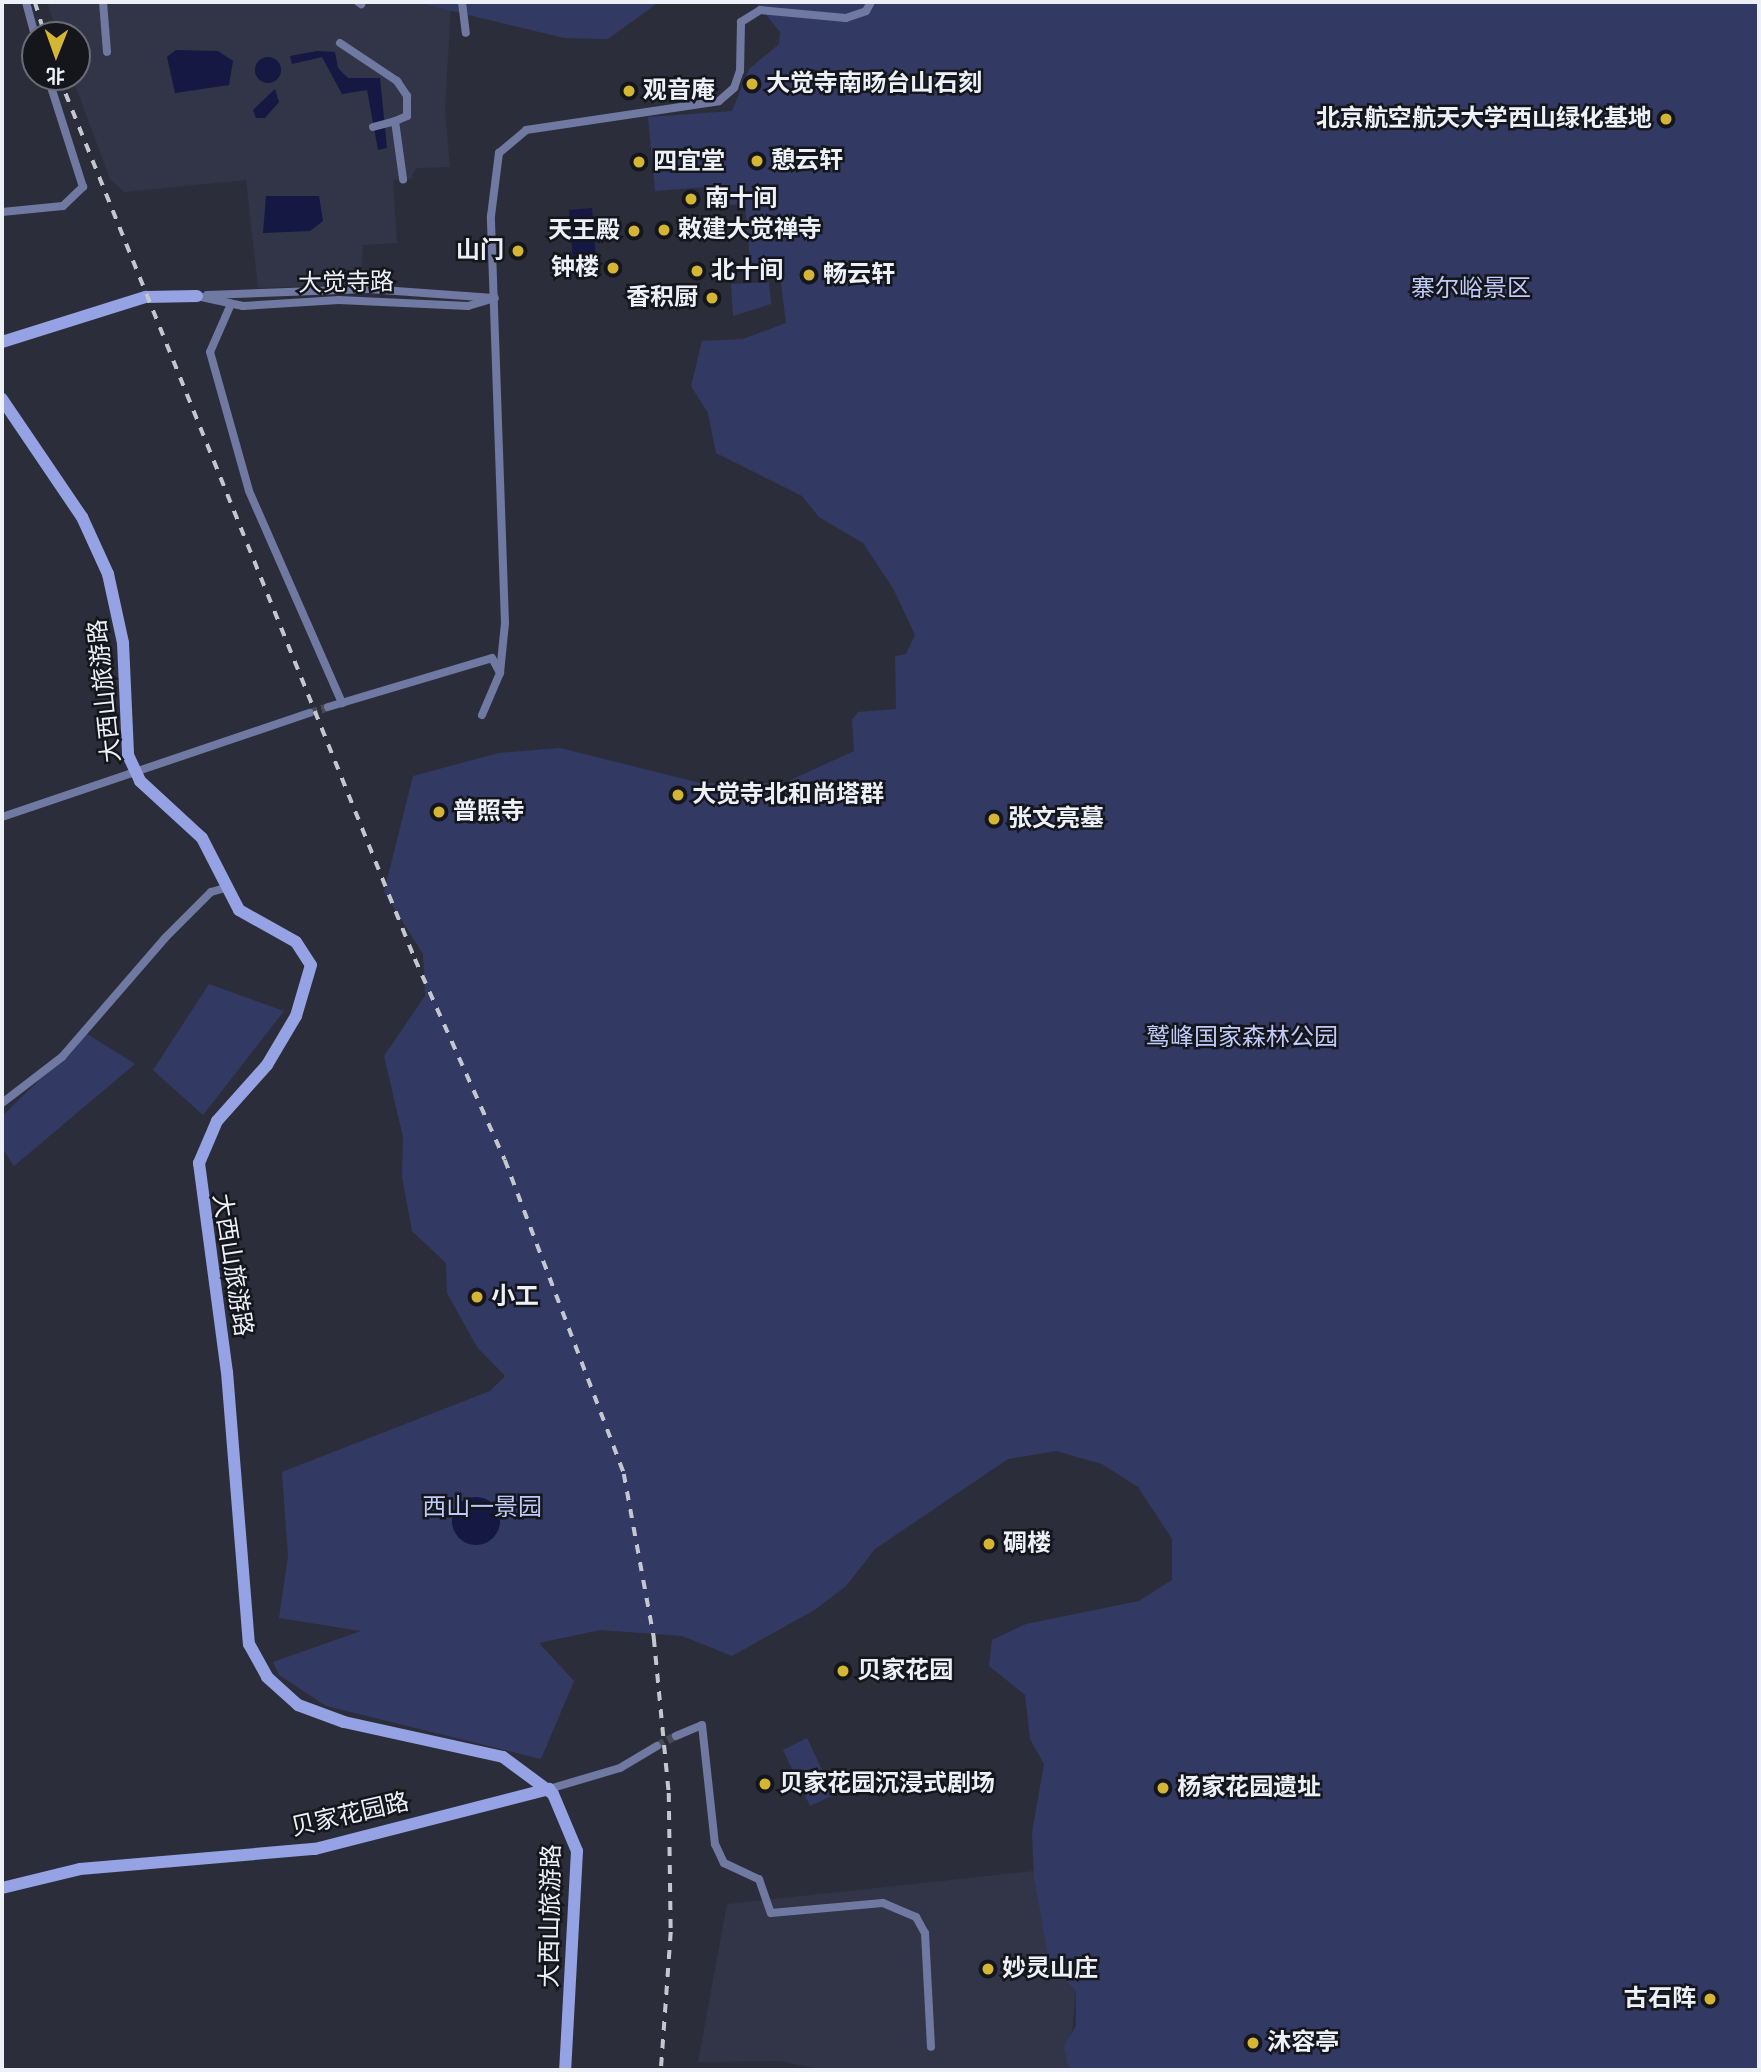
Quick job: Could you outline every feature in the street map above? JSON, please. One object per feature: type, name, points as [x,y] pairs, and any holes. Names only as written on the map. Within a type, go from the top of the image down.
[{"type":"street","points":[[26,2],[31,21]]},
{"type":"street","points":[[103,2],[107,52]]},
{"type":"street","points":[[462,2],[466,33]]},
{"type":"street","points":[[482,715],[500,673],[505,497],[491,179],[513,135],[719,101],[734,88],[740,71],[741,22],[760,10],[846,18],[866,11],[871,2]]},
{"type":"street","points":[[340,43],[397,81],[407,96],[407,116],[373,127]]},
{"type":"street","points":[[2,212],[63,206],[83,187],[52,91]]},
{"type":"street","points":[[395,121],[402,179]]},
{"type":"street","name":"大觉寺路","points":[[2,342],[146,297],[470,293],[495,298]]},
{"type":"street","name":"大觉寺路","points":[[197,296],[231,304],[468,306],[495,298]]},
{"type":"street","points":[[231,304],[210,352],[249,491],[342,703]]},
{"type":"street","name":"大西山旅游路","points":[[2,400],[82,516],[108,574],[123,643],[127,744],[135,773],[154,799],[202,838],[225,887],[244,914],[300,945],[312,974],[282,1041],[217,1121],[200,1163],[227,1372],[248,1644],[273,1684],[309,1710],[503,1757],[549,1789],[577,1851],[565,2070]]},
{"type":"street","points":[[328,707],[492,658],[500,673]]},
{"type":"street","points":[[2,817],[310,713]]},
{"type":"street","points":[[2,1103],[62,1057],[164,938],[211,892],[225,887]]},
{"type":"street","points":[[676,1735],[702,1725],[715,1844],[724,1863],[759,1879],[771,1913],[883,1903],[916,1917],[925,1933],[931,2047]]},
{"type":"street","name":"贝家花园路","points":[[2,1888],[80,1869],[315,1849],[620,1768],[657,1746]]},
{"type":"shaded area","points":[[47,2],[451,4],[445,109],[450,167],[416,168],[411,179],[393,180],[397,243],[363,245],[360,284],[258,288],[246,180],[124,192],[110,179],[77,91],[91,91],[91,21],[53,21]]},
{"type":"shaded area","points":[[176,50],[218,51],[233,61],[229,85],[175,93],[167,57]]},
{"type":"shaded area","points":[[317,51],[335,52],[338,68],[348,78],[380,78],[387,148],[378,150],[367,90],[342,94],[322,57],[292,64],[290,56]]},
{"type":"shaded area","points":[[268,57],[277,61],[281,70],[277,79],[268,83],[259,79],[255,70],[259,61]]},
{"type":"shaded area","points":[[275,89],[279,102],[265,118],[256,118],[253,110]]},
{"type":"shaded area","points":[[266,196],[319,196],[323,221],[310,231],[263,233]]},
{"type":"shaded area","points":[[592,208],[597,273],[574,275],[569,210]]},
{"type":"shaded area","points":[[476,1497],[493,1504],[500,1521],[493,1538],[476,1545],[459,1538],[452,1521],[459,1504]]},
{"type":"shaded area","points":[[1034,1871],[1049,1963],[1076,1991],[1068,2070],[823,2070],[780,2061],[698,2062],[727,1904]]},
{"type":"green space","points":[[415,2],[659,2],[608,39],[564,38]]},
{"type":"green space","name":"鹫峰国家森林公园","points":[[756,2],[1759,2],[1759,2070],[1069,2070],[1064,2046],[1076,2026],[1076,1991],[1049,1963],[1034,1877],[1032,1833],[1044,1764],[1030,1739],[1025,1695],[989,1666],[992,1640],[1026,1624],[1139,1601],[1172,1580],[1172,1539],[1138,1487],[1102,1464],[1056,1451],[1008,1459],[875,1549],[846,1586],[816,1609],[732,1656],[682,1636],[600,1630],[539,1643],[574,1681],[541,1759],[326,1706],[279,1675],[273,1662],[361,1631],[279,1618],[288,1556],[282,1472],[490,1391],[505,1376],[477,1347],[447,1293],[446,1263],[412,1231],[402,1177],[403,1137],[384,1056],[425,996],[423,954],[384,892],[413,776],[499,753],[560,748],[700,783],[784,783],[854,751],[852,720],[858,712],[896,709],[895,656],[906,654],[915,635],[894,590],[863,543],[819,517],[802,496],[716,453],[708,413],[691,386],[702,341],[743,339],[786,323],[780,276],[750,261],[745,204],[728,205],[719,186],[655,191],[648,117],[732,111],[749,69],[779,44],[780,32]]},
{"type":"green space","points":[[769,282],[771,304],[733,316],[731,284]]},
{"type":"green space","points":[[209,984],[284,1011],[203,1115],[153,1070]]},
{"type":"green space","points":[[87,1034],[135,1064],[14,1166],[2,1148],[2,1116]]},
{"type":"green space","points":[[807,1738],[834,1795],[810,1806],[783,1750]]},
{"type":"tunnel","points":[[310,713],[328,707]]},
{"type":"tunnel","points":[[657,1746],[676,1736]]},
{"type":"railway","points":[[35,2],[41,21]]},
{"type":"railway","points":[[65,91],[415,959],[505,1160],[624,1474],[654,1638],[669,1793],[671,1932],[661,2070]]},
{"type":"place","name":"大觉寺南旸台山石刻","points":[[752,84]]},
{"type":"place","name":"观音庵","points":[[629,91]]},
{"type":"place","name":"北京航空航天大学西山绿化基地","points":[[1666,119]]},
{"type":"place","name":"憩云轩","points":[[757,161]]},
{"type":"place","name":"四宜堂","points":[[639,162]]},
{"type":"place","name":"南十间","points":[[691,199]]},
{"type":"place","name":"敕建大觉禅寺","points":[[664,230]]},
{"type":"place","name":"天王殿","points":[[634,231]]},
{"type":"place","name":"山门","points":[[518,251]]},
{"type":"place","name":"钟楼","points":[[613,268]]},
{"type":"place","name":"北十间","points":[[697,271]]},
{"type":"place","name":"畅云轩","points":[[809,275]]},
{"type":"place","name":"香积厨","points":[[712,298]]},
{"type":"place","name":"大觉寺北和尚塔群","points":[[678,795]]},
{"type":"place","name":"普照寺","points":[[439,812]]},
{"type":"place","name":"张文亮墓","points":[[994,819]]},
{"type":"place","name":"小工","points":[[477,1297]]},
{"type":"place","name":"碉楼","points":[[989,1544]]},
{"type":"place","name":"贝家花园","points":[[843,1671]]},
{"type":"place","name":"贝家花园沉浸式剧场","points":[[765,1784]]},
{"type":"place","name":"杨家花园遗址","points":[[1163,1788]]},
{"type":"place","name":"妙灵山庄","points":[[988,1969]]},
{"type":"place","name":"古石阵","points":[[1710,1999]]},
{"type":"place","name":"沐容亭","points":[[1253,2043]]},
{"type":"park label","name":"寨尔峪景区","points":[[1471,289]]},
{"type":"park label","name":"西山一景园","points":[[482,1508]]}]
